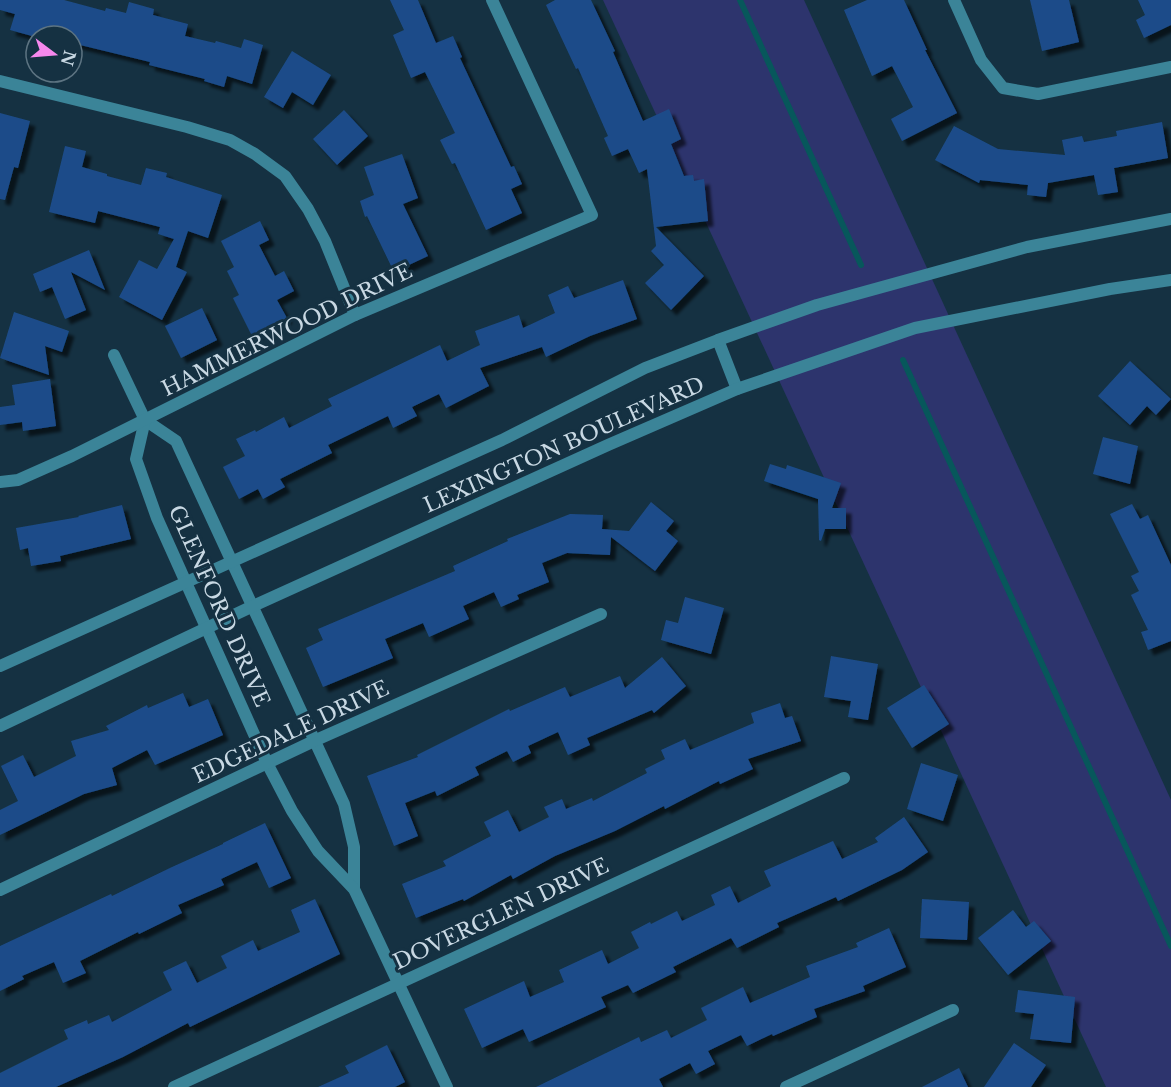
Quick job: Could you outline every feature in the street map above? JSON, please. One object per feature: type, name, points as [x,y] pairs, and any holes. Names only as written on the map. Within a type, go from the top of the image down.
[{"type":"street","name":"HAMMERWOOD DRIVE","points":[[0,482],[18,480],[72,456],[355,315],[592,215],[492,0]]},
{"type":"street","points":[[954,0],[978,54],[1003,88],[1038,94],[1171,67]]},
{"type":"street","points":[[0,81],[187,127],[230,140],[255,154],[285,176],[308,209],[325,241],[355,315]]},
{"type":"street","name":"LEXINGTON BOULEVARD","points":[[0,666],[501,440],[645,368],[718,340],[818,304],[1027,247],[1171,219]]},
{"type":"street","name":"LEXINGTON BOULEVARD","points":[[0,726],[253,606],[737,389],[915,328],[1110,289],[1171,280]]},
{"type":"street","points":[[718,340],[737,389]]},
{"type":"street","points":[[114,355],[145,420]]},
{"type":"street","name":"GLENFORD DRIVE","points":[[354,889],[354,847],[344,804],[316,740],[176,441],[145,420],[136,459],[157,519],[267,763],[292,811],[318,851],[354,889],[447,1087]]},
{"type":"street","name":"EDGEDALE DRIVE","points":[[0,890],[316,740],[601,614]]},
{"type":"street","name":"DOVERGLEN DRIVE","points":[[174,1087],[844,778]]},
{"type":"street","points":[[786,1087],[953,1010]]},
{"type":"shaded area","points":[[603,0],[804,0],[1171,800],[1171,1087],[1106,1087]]},
{"type":"building","points":[[0,0],[64,0],[105,11],[106,8],[126,13],[129,2],[154,9],[153,15],[188,24],[185,36],[241,48],[244,39],[263,45],[252,84],[227,76],[224,87],[204,81],[205,79],[149,65],[150,62],[84,46],[84,24],[24,24],[24,34],[10,30],[15,14],[0,10]]},
{"type":"building","points":[[390,0],[418,0],[436,43],[453,36],[462,57],[460,58],[511,167],[514,166],[522,184],[511,189],[522,213],[486,230],[455,163],[452,164],[440,140],[455,133],[425,72],[411,78],[393,35],[404,30]]},
{"type":"building","points":[[555,0],[591,0],[615,51],[613,52],[643,121],[669,109],[681,139],[671,144],[684,176],[693,175],[694,181],[704,179],[708,221],[656,227],[704,276],[671,310],[645,283],[664,265],[651,251],[656,246],[647,169],[639,173],[628,149],[612,156],[604,138],[608,136],[578,68],[576,69],[546,5]]},
{"type":"building","points":[[867,0],[904,0],[927,50],[925,50],[957,113],[902,141],[891,119],[913,107],[892,66],[872,76],[844,10]]},
{"type":"building","points":[[1030,0],[1069,0],[1079,42],[1042,51]]},
{"type":"building","points":[[1138,0],[1171,0],[1171,25],[1144,38],[1136,20],[1145,15]]},
{"type":"building","points":[[292,51],[331,75],[313,105],[292,92],[283,108],[264,97]]},
{"type":"building","points":[[344,110],[368,136],[337,165],[313,139]]},
{"type":"building","points":[[0,113],[30,121],[18,168],[14,167],[5,200],[0,199]]},
{"type":"building","points":[[1162,122],[1168,158],[1114,168],[1118,192],[1098,195],[1094,175],[1048,183],[1046,197],[1027,195],[1028,185],[980,180],[979,183],[935,160],[954,126],[998,149],[1065,155],[1062,140],[1082,136],[1084,142],[1117,136],[1116,131]]},
{"type":"building","points":[[65,146],[86,151],[82,167],[107,174],[107,176],[141,185],[146,168],[167,173],[166,177],[222,195],[208,238],[188,231],[176,267],[187,272],[162,320],[119,297],[139,260],[157,269],[174,239],[158,234],[160,227],[98,211],[95,223],[49,212]]},
{"type":"building","points":[[402,154],[418,198],[403,204],[428,256],[394,272],[367,216],[365,217],[360,201],[374,195],[364,167]]},
{"type":"building","points":[[260,221],[269,240],[259,245],[275,276],[284,271],[294,291],[277,300],[287,318],[252,336],[233,298],[239,295],[227,271],[234,267],[221,241]]},
{"type":"building","points":[[89,250],[105,290],[71,272],[86,310],[65,319],[52,287],[40,292],[33,274]]},
{"type":"building","points":[[623,280],[637,319],[590,336],[546,357],[542,347],[480,368],[489,386],[446,408],[439,394],[412,407],[417,416],[393,428],[388,416],[328,445],[332,453],[280,479],[285,487],[263,499],[258,489],[239,499],[223,467],[245,456],[236,439],[255,430],[256,432],[284,417],[289,428],[332,406],[328,399],[440,345],[447,361],[480,345],[475,331],[519,315],[523,328],[555,313],[548,295],[568,286],[574,298]]},
{"type":"building","points":[[202,308],[217,340],[181,358],[165,326]]},
{"type":"building","points":[[14,312],[69,331],[62,352],[45,346],[49,375],[0,358]]},
{"type":"building","points":[[1130,361],[1171,399],[1156,415],[1147,406],[1130,425],[1098,396]]},
{"type":"building","points":[[50,379],[56,426],[23,431],[22,422],[0,425],[0,407],[15,405],[12,385]]},
{"type":"building","points":[[1103,437],[1138,446],[1130,484],[1093,474]]},
{"type":"building","points":[[770,464],[786,469],[787,465],[841,483],[832,508],[846,508],[846,529],[825,529],[821,541],[819,540],[818,499],[764,481]]},
{"type":"building","points":[[651,502],[674,521],[666,531],[678,541],[655,571],[611,537],[610,555],[567,553],[542,563],[549,582],[517,595],[519,599],[501,607],[494,592],[463,606],[469,619],[429,637],[423,623],[385,639],[393,658],[323,687],[306,648],[323,640],[318,629],[455,571],[453,566],[508,541],[507,539],[570,514],[603,515],[602,529],[629,531]]},
{"type":"building","points":[[1132,504],[1140,519],[1148,515],[1171,565],[1171,641],[1148,650],[1141,632],[1148,630],[1131,595],[1139,591],[1131,576],[1139,572],[1110,514]]},
{"type":"building","points":[[122,505],[131,539],[60,556],[61,561],[31,566],[28,548],[20,550],[16,528],[79,517]]},
{"type":"building","points":[[685,597],[724,608],[711,654],[661,640],[666,620],[678,623]]},
{"type":"building","points":[[831,656],[878,664],[868,720],[848,717],[851,701],[824,697]]},
{"type":"building","points":[[662,657],[686,686],[654,713],[652,710],[587,738],[590,745],[568,755],[558,732],[528,746],[531,753],[513,762],[507,751],[475,767],[479,775],[437,796],[435,791],[405,803],[418,836],[394,846],[367,776],[418,757],[417,755],[509,709],[510,711],[565,687],[570,697],[620,676],[625,688]]},
{"type":"building","points":[[924,685],[949,724],[912,748],[887,708]]},
{"type":"building","points":[[183,693],[189,707],[208,699],[223,735],[155,765],[147,750],[112,768],[117,785],[84,794],[0,835],[0,810],[18,801],[1,766],[23,755],[34,777],[76,756],[71,741],[109,730],[106,726],[147,705],[148,708]]},
{"type":"building","points":[[780,703],[785,718],[792,716],[801,741],[748,759],[753,769],[720,784],[719,781],[665,809],[664,806],[615,831],[555,856],[513,879],[511,875],[464,901],[463,899],[416,918],[402,884],[446,866],[443,861],[491,836],[484,822],[508,810],[519,832],[549,817],[544,807],[562,799],[566,809],[592,798],[593,801],[647,773],[645,769],[665,759],[661,750],[685,739],[690,750],[754,723],[751,713]]},
{"type":"building","points":[[921,763],[958,775],[943,821],[907,809]]},
{"type":"building","points":[[904,817],[928,852],[902,870],[838,901],[836,897],[777,923],[779,927],[737,948],[731,938],[673,967],[676,972],[633,993],[628,985],[601,997],[606,1007],[529,1042],[523,1029],[482,1048],[464,1009],[524,981],[530,997],[564,982],[559,970],[602,950],[608,964],[639,948],[631,932],[650,922],[651,924],[677,911],[682,921],[715,905],[711,895],[730,886],[738,903],[771,886],[764,871],[833,841],[842,859],[878,842],[875,838]]},
{"type":"building","points":[[265,823],[291,878],[269,888],[257,862],[221,879],[224,885],[178,905],[182,913],[80,961],[86,973],[63,983],[54,962],[22,976],[24,979],[0,991],[0,946],[111,894],[112,896]]},
{"type":"building","points":[[315,899],[340,954],[190,1027],[188,1023],[123,1057],[56,1087],[0,1087],[0,1073],[68,1039],[64,1030],[87,1020],[88,1024],[109,1015],[112,1022],[172,990],[163,972],[186,961],[197,983],[227,968],[221,956],[253,940],[258,951],[300,932],[291,910]]},
{"type":"building","points":[[922,899],[969,902],[967,940],[920,938]]},
{"type":"building","points":[[1013,910],[1026,927],[1034,921],[1051,941],[1008,975],[978,938]]},
{"type":"building","points":[[889,928],[906,967],[863,986],[865,991],[814,1009],[817,1017],[773,1036],[772,1034],[747,1046],[741,1035],[708,1051],[715,1064],[696,1074],[690,1063],[659,1079],[663,1087],[536,1087],[639,1037],[641,1042],[667,1030],[671,1038],[707,1020],[701,1008],[743,987],[750,1003],[810,977],[806,966],[858,947],[856,943]]},
{"type":"building","points":[[1018,990],[1075,997],[1071,1043],[1030,1039],[1034,1014],[1015,1012]]},
{"type":"building","points":[[1014,1043],[1046,1065],[1031,1087],[984,1087]]},
{"type":"building","points":[[387,1045],[405,1082],[395,1087],[318,1087],[349,1073],[345,1066]]},
{"type":"building","points":[[959,1068],[968,1087],[922,1087]]},
{"type":"waterway","points":[[740,0],[861,265]]},
{"type":"waterway","points":[[903,360],[1171,946]]}]
